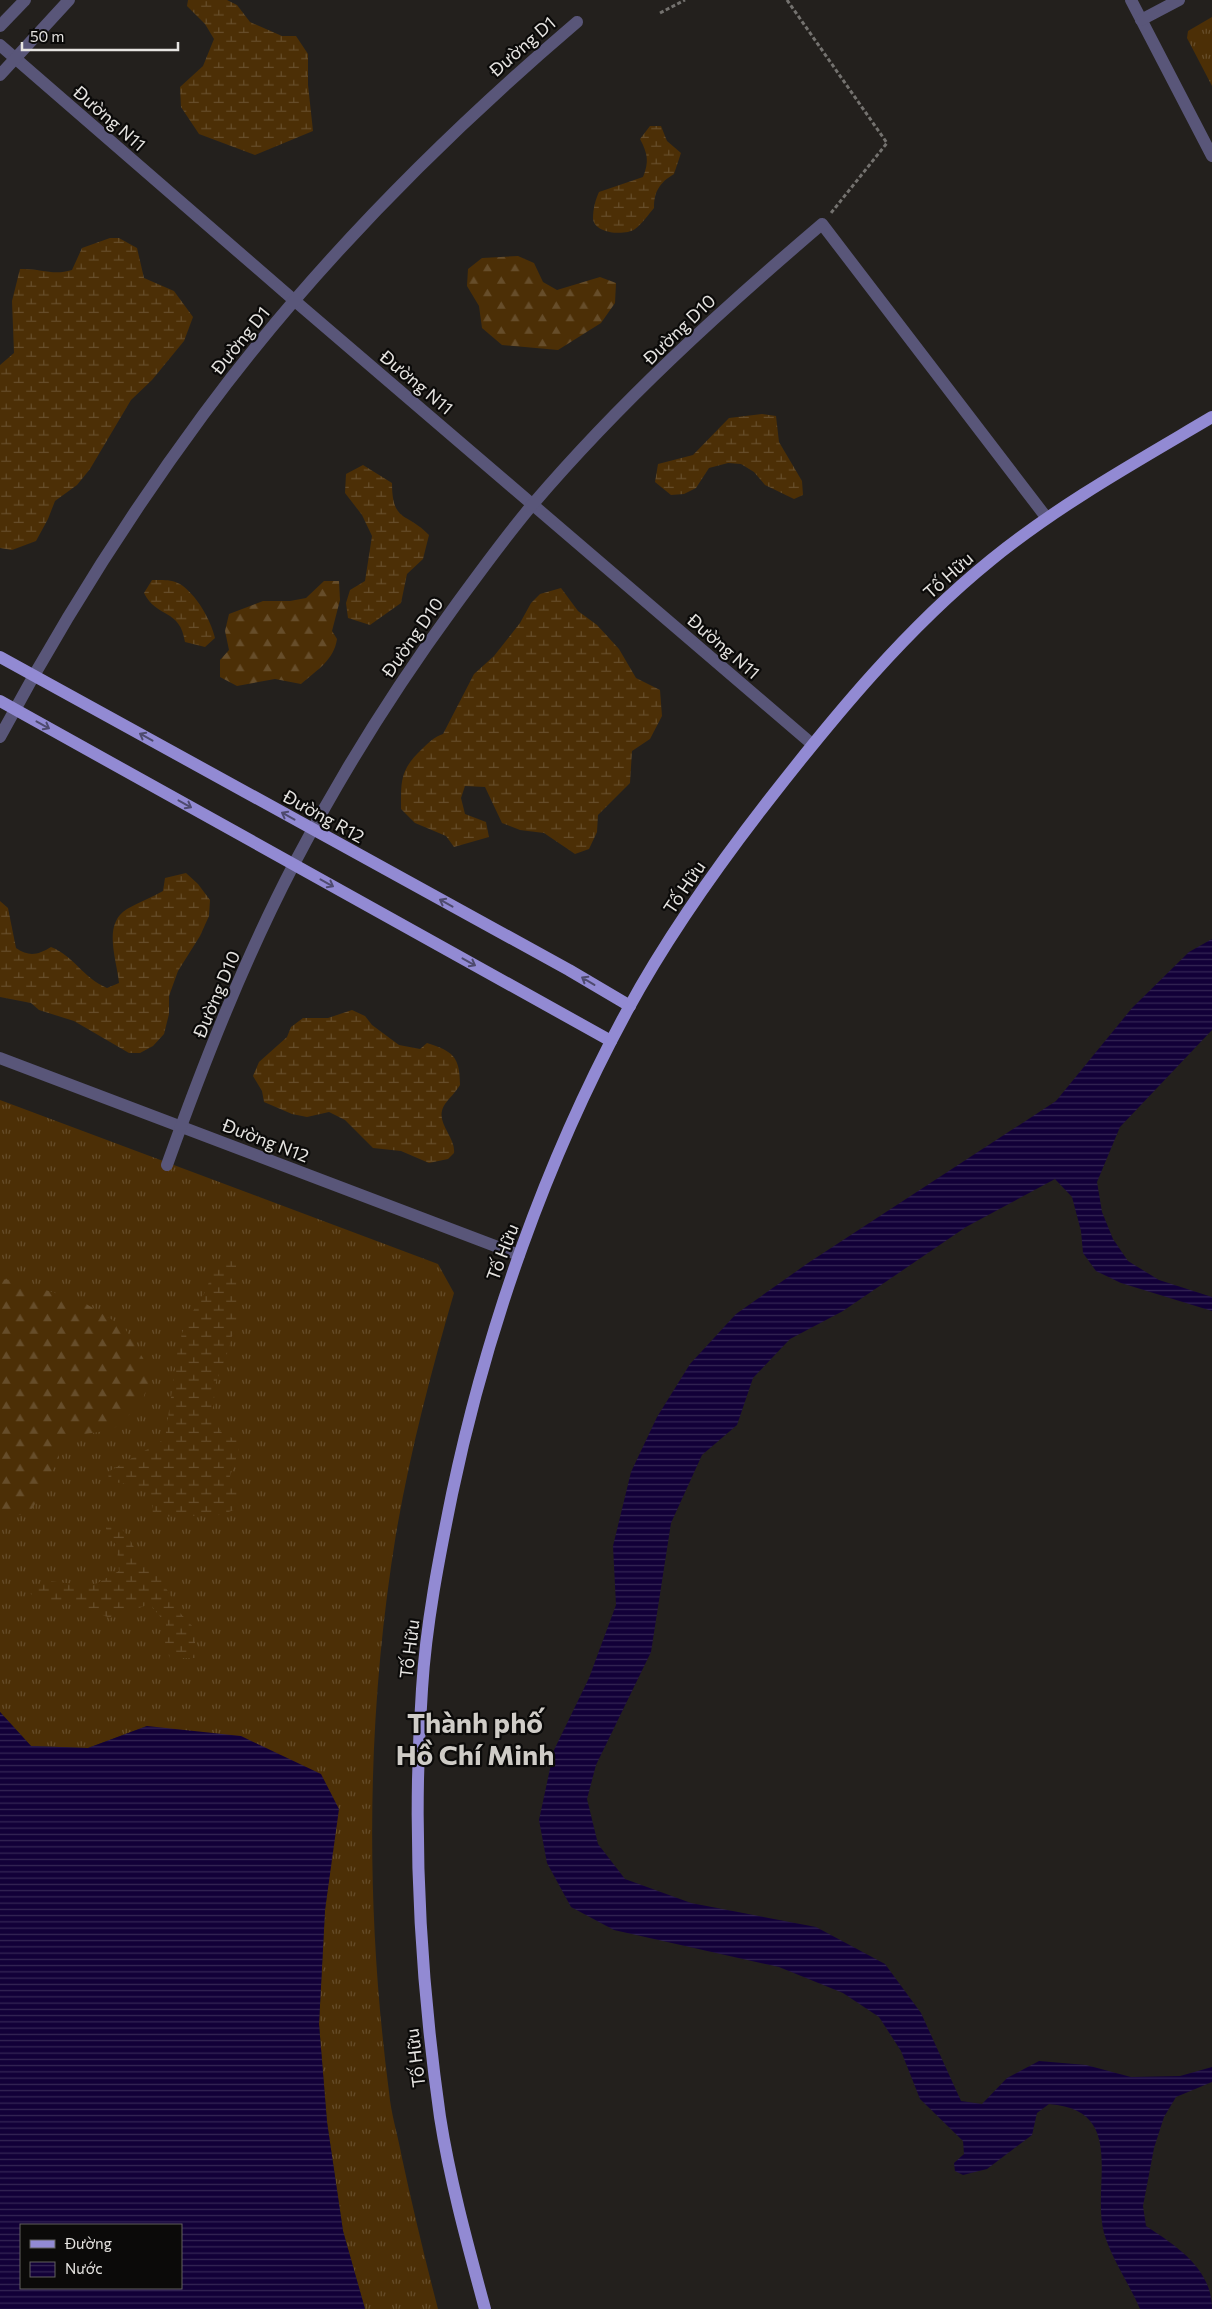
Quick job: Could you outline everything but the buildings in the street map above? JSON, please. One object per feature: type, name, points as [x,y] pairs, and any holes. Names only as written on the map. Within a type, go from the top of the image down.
[{"type":"main road","name":"Tố Hữu","points":[[484,2309],[452,2176],[441,2121],[425,1994],[420,1900],[418,1770],[424,1665],[440,1552],[463,1442],[489,1346],[519,1255],[588,1086],[630,1006],[666,946],[730,850],[812,744],[927,617],[987,564],[1046,517],[1117,472],[1212,418]]},
{"type":"main road","name":"Đường R12","points":[[0,656],[630,1006]]},
{"type":"main road","points":[[0,702],[611,1041]]},
{"type":"street","points":[[0,26],[25,0]]},
{"type":"street","points":[[0,75],[69,0]]},
{"type":"street","points":[[1131,0],[1212,156]]},
{"type":"street","points":[[1140,20],[1179,0]]},
{"type":"street","name":"Đường D1","points":[[0,737],[34,675],[108,552],[204,413],[295,302],[397,189],[506,82],[577,22]]},
{"type":"street","name":"Đường N11","points":[[0,45],[295,302],[812,744]]},
{"type":"street","points":[[822,224],[1046,517]]},
{"type":"street","name":"Đường D10","points":[[167,1165],[231,998],[294,865],[376,722],[425,647],[491,556],[533,504],[666,364],[747,288],[822,224]]},
{"type":"street","name":"Đường N12","points":[[0,1058],[519,1255]]},
{"type":"path","points":[[660,13],[685,0]]},
{"type":"path","points":[[787,0],[887,143],[822,224]]},
{"type":"green space","points":[[188,0],[227,0],[237,5],[250,22],[282,36],[296,36],[308,54],[308,85],[313,131],[255,155],[199,134],[181,107],[180,87],[203,66],[214,39],[205,24],[187,6]]},
{"type":"green space","points":[[1212,17],[1212,86],[1187,38],[1188,31]]},
{"type":"green space","points":[[650,126],[661,126],[667,141],[681,153],[674,174],[658,188],[654,208],[638,227],[630,231],[618,233],[605,231],[595,224],[593,219],[594,205],[599,192],[643,177],[647,158],[640,139]]},
{"type":"green space","points":[[110,238],[119,238],[137,248],[144,278],[174,291],[193,317],[184,341],[152,380],[131,400],[90,469],[77,485],[55,501],[36,541],[12,550],[0,548],[0,365],[14,353],[12,301],[20,269],[52,272],[72,270],[82,248]]},
{"type":"green space","points":[[518,256],[534,263],[543,282],[557,290],[600,277],[616,283],[615,303],[601,323],[558,350],[502,345],[482,328],[479,306],[467,286],[468,269],[482,258]]},
{"type":"green space","points":[[762,414],[776,416],[779,442],[802,481],[803,495],[794,499],[765,485],[754,472],[741,464],[728,463],[709,468],[696,488],[684,494],[671,495],[655,482],[658,464],[693,455],[729,418]]},
{"type":"green space","points":[[363,465],[392,483],[393,496],[398,511],[429,535],[423,559],[407,574],[401,603],[370,625],[348,618],[346,603],[350,590],[365,581],[372,536],[362,515],[345,493],[346,474]]},
{"type":"green space","points":[[152,580],[174,581],[186,588],[202,608],[215,638],[205,647],[185,642],[182,631],[173,618],[155,607],[144,593]]},
{"type":"green space","points":[[324,581],[339,581],[340,600],[332,631],[337,639],[335,646],[329,659],[319,669],[301,684],[275,679],[237,686],[220,677],[220,660],[229,650],[225,631],[229,614],[263,601],[290,601],[306,598]]},
{"type":"green space","points":[[561,588],[578,611],[597,625],[619,649],[636,678],[660,690],[662,716],[650,739],[632,751],[630,783],[598,815],[597,832],[589,849],[575,854],[544,833],[520,830],[502,823],[485,787],[465,786],[461,798],[465,814],[486,822],[489,837],[454,847],[446,836],[415,823],[401,809],[401,791],[405,770],[426,745],[443,734],[474,674],[494,656],[520,623],[531,603],[540,594]]},
{"type":"green space","points":[[186,873],[198,884],[210,900],[209,916],[200,936],[178,971],[169,996],[169,1014],[164,1034],[153,1046],[140,1053],[129,1053],[74,1021],[39,1010],[31,1003],[0,997],[0,901],[8,908],[16,948],[25,953],[34,954],[51,947],[66,956],[91,978],[107,988],[119,983],[113,933],[119,916],[127,909],[163,891],[165,878]]},
{"type":"green space","points":[[352,1010],[365,1016],[372,1025],[399,1045],[420,1049],[427,1043],[449,1052],[453,1056],[460,1075],[460,1085],[445,1104],[442,1111],[443,1123],[454,1147],[454,1153],[448,1159],[429,1163],[401,1151],[373,1148],[345,1120],[329,1112],[307,1117],[292,1114],[264,1102],[262,1091],[253,1076],[259,1062],[287,1037],[291,1027],[303,1018],[328,1018]]},
{"type":"green space","points":[[0,1100],[438,1264],[454,1293],[422,1412],[396,1534],[386,1603],[379,1673],[372,1813],[376,1953],[381,2022],[390,2100],[410,2196],[438,2309],[365,2309],[343,2231],[327,2122],[319,2024],[325,1910],[331,1861],[147,1726],[88,1748],[31,1746],[0,1712]]},
{"type":"green space","points":[[236,1254],[237,1317],[228,1351],[216,1382],[212,1416],[223,1435],[239,1440],[239,1450],[229,1479],[239,1491],[234,1510],[220,1515],[153,1517],[152,1496],[138,1486],[109,1481],[108,1472],[165,1439],[178,1348],[185,1324],[207,1289],[214,1262]]},
{"type":"green space","points":[[0,1279],[14,1280],[83,1302],[124,1327],[149,1368],[149,1382],[141,1404],[112,1430],[59,1438],[59,1458],[30,1513],[0,1518]]},
{"type":"green space","points":[[110,1520],[122,1529],[130,1539],[138,1564],[157,1572],[180,1613],[195,1629],[195,1658],[170,1658],[165,1647],[166,1624],[150,1604],[110,1618],[66,1601],[44,1601],[27,1592],[48,1581],[92,1586],[119,1571],[117,1547],[106,1529]]},
{"type":"water","points":[[1212,939],[1212,1030],[1120,1127],[1097,1182],[1102,1212],[1113,1239],[1128,1261],[1159,1280],[1212,1297],[1212,1311],[1121,1283],[1096,1271],[1083,1253],[1081,1231],[1072,1197],[1055,1179],[966,1227],[843,1311],[790,1339],[753,1378],[737,1425],[702,1455],[671,1523],[651,1652],[596,1765],[587,1799],[598,1844],[625,1879],[691,1903],[816,1927],[885,1964],[921,2013],[961,2101],[982,2104],[1007,2078],[1039,2061],[1086,2065],[1131,2077],[1180,2076],[1212,2067],[1212,2082],[1176,2097],[1164,2117],[1154,2148],[1143,2206],[1146,2226],[1180,2250],[1199,2270],[1210,2294],[1212,2309],[1140,2309],[1111,2253],[1104,2233],[1101,2214],[1101,2152],[1098,2135],[1089,2120],[1074,2109],[1049,2104],[1037,2113],[1032,2135],[987,2169],[963,2175],[955,2171],[954,2163],[964,2154],[963,2141],[920,2099],[901,2051],[879,2017],[843,1993],[779,1967],[614,1930],[571,1907],[547,1863],[539,1820],[554,1750],[589,1678],[616,1605],[613,1546],[631,1472],[657,1417],[690,1364],[736,1314],[808,1263],[1056,1101],[1132,1008],[1189,952]]},
{"type":"water","points":[[0,1712],[31,1746],[88,1748],[147,1726],[241,1736],[321,1774],[339,1809],[325,1910],[319,2024],[327,2122],[343,2231],[365,2309],[0,2309]]},
{"type":"district","name":"Thành phố Hồ Chí Minh","points":[[475,1738]]}]
